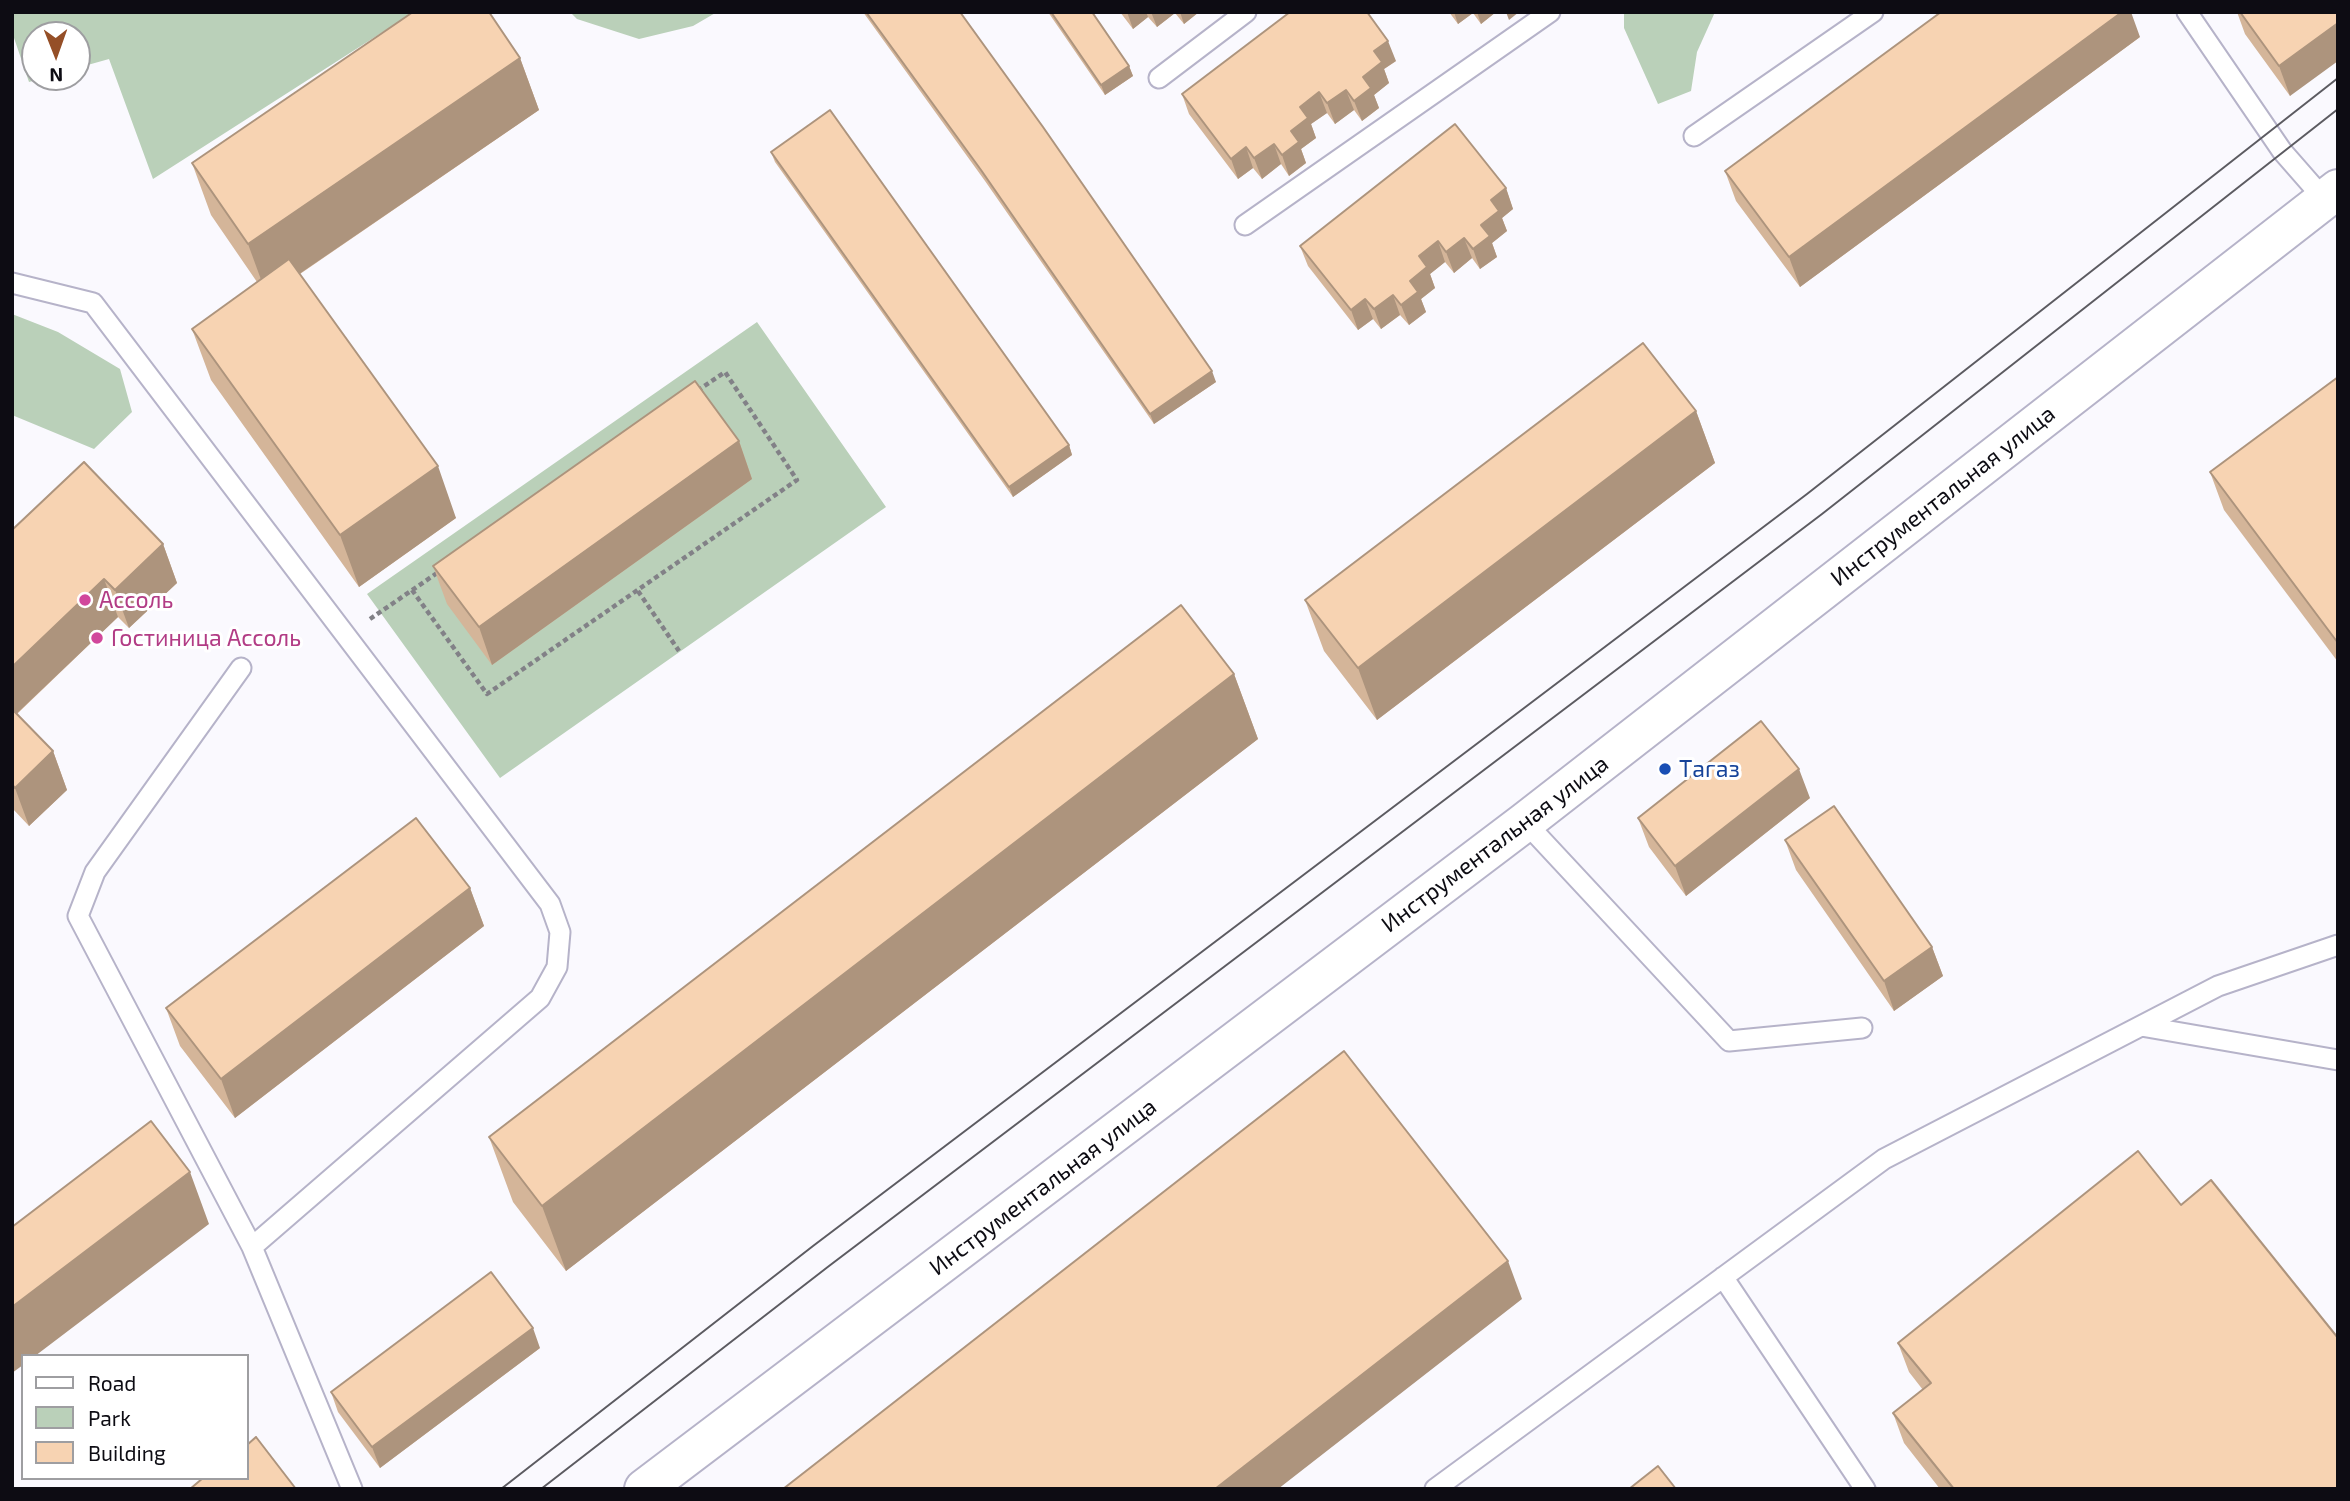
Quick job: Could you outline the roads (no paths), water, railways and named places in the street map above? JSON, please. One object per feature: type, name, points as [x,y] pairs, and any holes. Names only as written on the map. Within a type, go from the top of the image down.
[{"type":"street","name":"Инструментальная улица","points":[[644,1489],[1525,822],[2331,194]]},
{"type":"lane","points":[[1159,78],[1246,12]]},
{"type":"lane","points":[[1245,225],[1550,12]]},
{"type":"lane","points":[[1695,136],[1873,12]]},
{"type":"lane","points":[[2187,12],[2282,150],[2331,194]]},
{"type":"lane","points":[[12,283],[93,303],[550,904],[561,932],[557,967],[540,998],[252,1247]]},
{"type":"lane","points":[[241,668],[95,872],[78,916],[252,1247],[352,1489]]},
{"type":"lane","points":[[1525,822],[1729,1041],[1862,1028]]},
{"type":"lane","points":[[1435,1489],[1884,1159],[2218,986],[2338,945]]},
{"type":"lane","points":[[2141,1026],[2338,1060]]},
{"type":"lane","points":[[1723,1277],[1865,1489]]},
{"type":"tram line","points":[[501,1489],[813,1246],[1807,494],[2338,78]]},
{"type":"tram line","points":[[541,1489],[829,1266],[1822,514],[2338,109]]},
{"type":"place","name":"Ассоль","points":[[85,600]]},
{"type":"place","name":"Гостиница Ассоль","points":[[97,638]]},
{"type":"place","name":"Тагаз","points":[[1665,769]]}]
